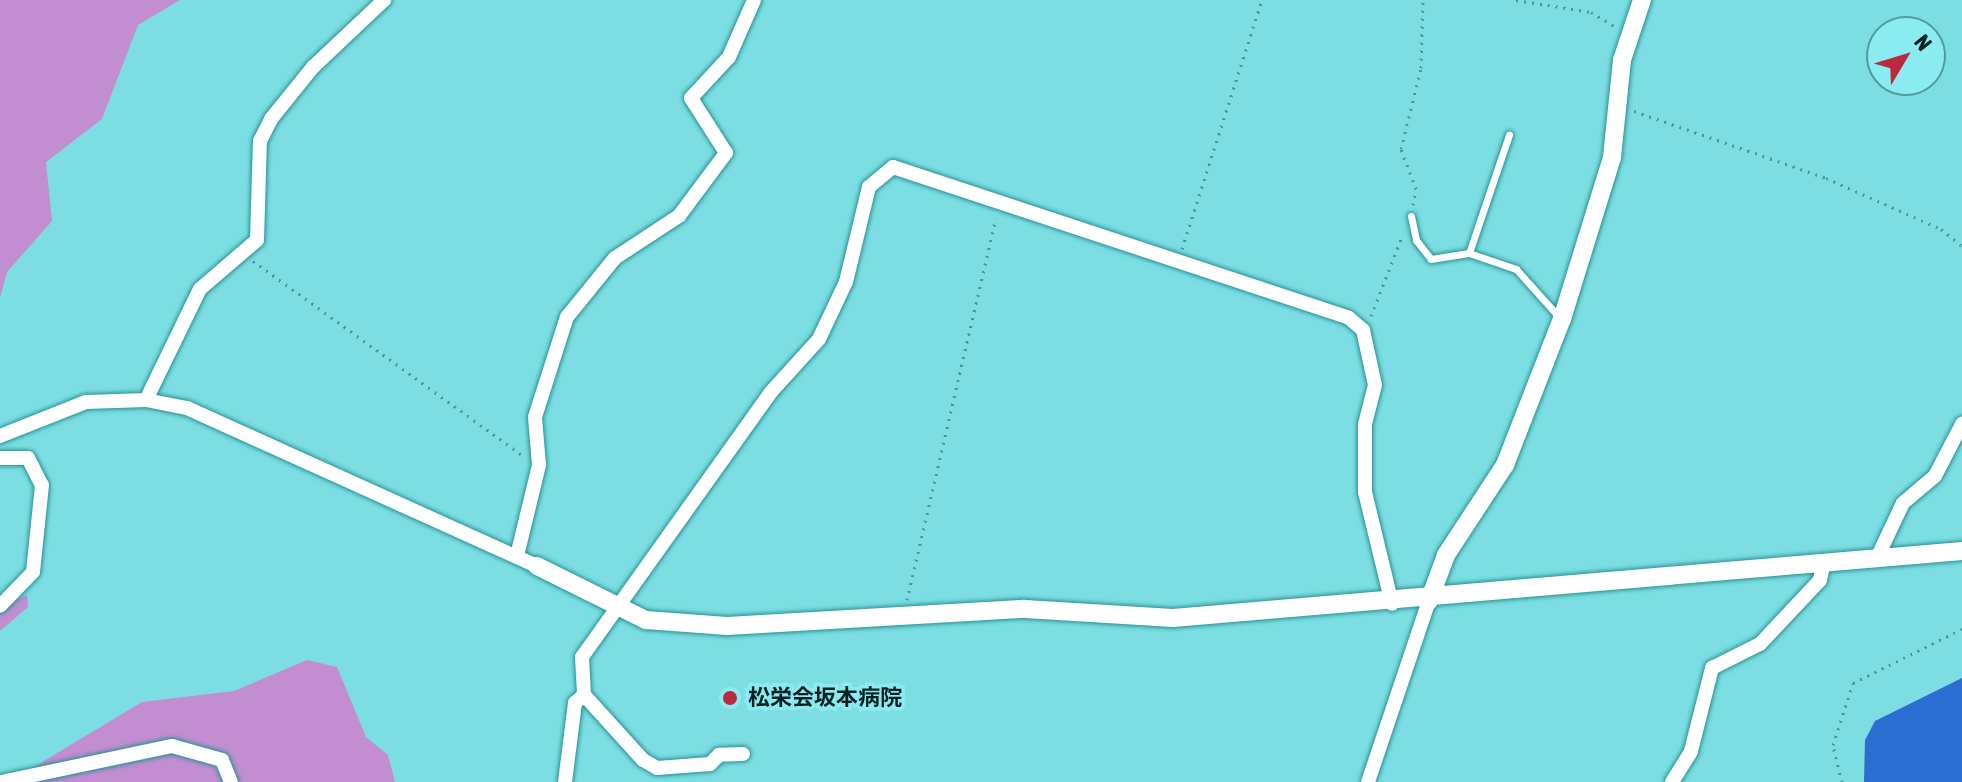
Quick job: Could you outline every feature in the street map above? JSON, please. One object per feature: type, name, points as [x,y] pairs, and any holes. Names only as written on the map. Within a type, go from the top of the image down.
[{"type":"street","points":[[146,400],[200,289],[246,256],[262,223],[258,164],[271,119],[313,67],[384,0]]},
{"type":"street","points":[[517,556],[539,465],[535,417],[567,317],[615,258],[679,216],[726,153],[691,98],[729,57],[754,0]]},
{"type":"street","points":[[1368,782],[1446,555],[1505,465],[1562,319],[1612,157],[1629,35],[1642,0]]},
{"type":"street","points":[[743,754],[657,768],[584,695],[582,657],[771,392],[819,339],[880,173],[893,167],[1349,318],[1363,330],[1375,385],[1365,424],[1365,492],[1392,604]]},
{"type":"street","points":[[0,436],[86,402],[146,400],[212,417],[517,556],[617,606],[681,626],[1025,609],[1173,618],[1429,601],[1962,551]]},
{"type":"street","points":[[1877,558],[1903,503],[1935,476],[1962,424]]},
{"type":"street","points":[[0,458],[28,458],[42,485],[33,572],[0,606]]},
{"type":"street","points":[[1672,782],[1697,735],[1712,668],[1760,644],[1820,580],[1823,566]]},
{"type":"street","points":[[565,782],[575,703],[584,695]]},
{"type":"street","points":[[1,782],[172,746],[222,760],[231,782]]},
{"type":"lane","points":[[1469,253],[1509,135]]},
{"type":"lane","points":[[1411,216],[1416,240],[1431,259],[1469,253],[1523,273],[1542,305],[1562,319]]},
{"type":"path","points":[[1178,260],[1262,0]]},
{"type":"path","points":[[1363,330],[1411,216],[1416,189],[1401,140],[1421,68],[1423,0]]},
{"type":"path","points":[[1516,0],[1591,12],[1629,35]]},
{"type":"path","points":[[1618,109],[1826,178],[1941,229],[1962,246]]},
{"type":"path","points":[[908,615],[1000,202]]},
{"type":"path","points":[[246,256],[539,465]]},
{"type":"path","points":[[1842,782],[1833,745],[1853,683],[1962,629]]},
{"type":"shaded area","points":[[0,0],[180,0],[138,25],[102,119],[46,162],[52,221],[7,272],[0,298]]},
{"type":"shaded area","points":[[0,594],[16,600],[27,595],[28,607],[0,631]]},
{"type":"shaded area","points":[[307,660],[337,667],[366,737],[388,755],[395,782],[9,782],[142,702],[234,691]]},
{"type":"water","points":[[1962,678],[1962,782],[1864,782],[1865,740],[1875,721]]},
{"type":"place","name":"松栄会坂本病院","points":[[730,698]]}]
